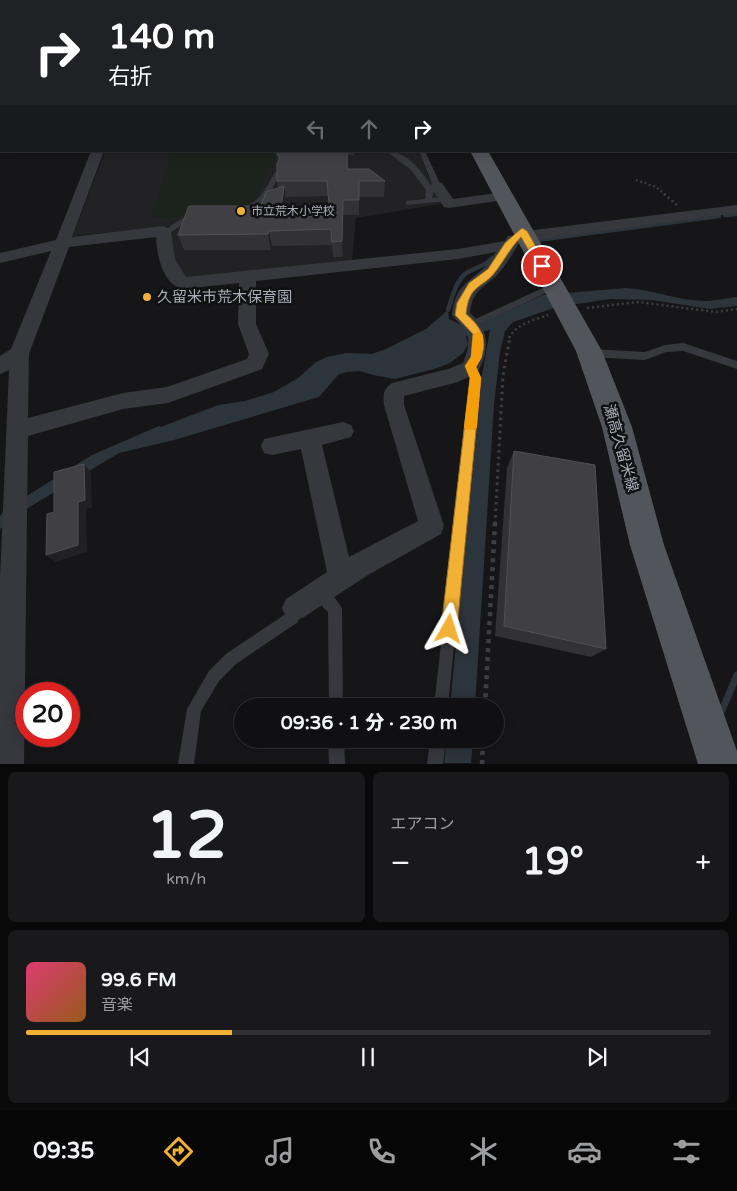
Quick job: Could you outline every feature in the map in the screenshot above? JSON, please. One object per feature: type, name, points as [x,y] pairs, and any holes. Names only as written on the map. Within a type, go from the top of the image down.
[{"type":"main road","name":"瀬高久留米線","points":[[481,152],[504,196],[519,237],[561,311],[589,353],[617,427],[647,545],[715,760]]},
{"type":"street","points":[[8,764],[5,715],[17,430],[10,360],[62,243],[98,152]]},
{"type":"street","points":[[437,186],[448,204],[504,196]]},
{"type":"street","points":[[0,258],[62,243],[163,231],[165,257],[174,276],[182,284],[458,254],[519,237],[737,209]]},
{"type":"street","points":[[295,608],[341,577],[432,526],[394,404],[393,393],[399,389],[454,375],[469,369],[476,357],[478,334],[472,324],[460,315],[462,303],[472,285],[491,271],[519,237]]},
{"type":"street","points":[[17,430],[123,401],[168,395],[255,364],[259,354],[247,324],[248,276]]},
{"type":"street","points":[[272,446],[343,431]]},
{"type":"street","points":[[310,438],[341,577]]},
{"type":"lane","points":[[390,152],[405,161],[422,177],[430,190],[428,201]]},
{"type":"lane","points":[[422,152],[437,186]]},
{"type":"lane","points":[[234,211],[254,208],[262,202],[277,174]]},
{"type":"lane","points":[[409,203],[445,198]]},
{"type":"lane","points":[[163,233],[193,215],[208,212]]},
{"type":"lane","points":[[472,324],[544,290]]},
{"type":"lane","points":[[589,353],[645,356],[665,349],[682,347],[737,365]]},
{"type":"lane","points":[[442,698],[476,378],[470,366]]},
{"type":"lane","points":[[318,592],[335,608],[336,698]]},
{"type":"lane","points":[[186,764],[194,709],[214,676],[231,658],[293,617],[295,608]]},
{"type":"lane","points":[[336,748],[336,764]]},
{"type":"lane","points":[[435,764],[437,748]]},
{"type":"path","points":[[636,180],[656,187],[688,216]]},
{"type":"path","points":[[485,698],[503,375],[508,337],[518,326],[561,311],[638,302],[716,312],[737,309]]},
{"type":"path","points":[[482,764],[483,748]]},
{"type":"shaded area","name":"市立荒木小学校","points":[[105,152],[419,152],[428,176],[446,203],[356,218],[352,261],[184,279],[170,249],[171,226],[73,236]]},
{"type":"shaded area","points":[[172,152],[278,152],[254,201],[245,206],[199,209],[177,218],[151,218]]},
{"type":"shaded area","points":[[626,288],[699,301],[737,297],[737,306],[710,309],[652,300],[610,299],[557,307],[513,322],[505,331],[500,352],[494,405],[476,698],[451,698],[482,375],[490,330],[466,336],[468,344],[463,353],[450,363],[434,369],[395,379],[360,371],[346,372],[338,375],[319,397],[174,440],[119,453],[23,511],[0,529],[0,516],[6,509],[92,455],[159,426],[161,427],[218,405],[245,401],[274,392],[298,378],[316,362],[327,357],[346,353],[372,354],[386,349],[426,329],[448,310],[449,319],[463,326],[478,324],[543,295]]},
{"type":"shaded area","points":[[446,748],[472,748],[471,763],[444,763]]},
{"type":"building","points":[[277,152],[347,152],[347,169],[369,169],[385,181],[359,181],[359,200],[343,200],[342,241],[332,242],[331,229],[269,231],[268,234],[178,235],[189,206],[261,206],[266,192],[284,186],[280,216],[330,216],[327,181],[277,181],[277,164],[280,157],[277,155]]},
{"type":"building","points":[[514,451],[595,465],[606,649],[504,626]]},
{"type":"building","points":[[84,464],[85,500],[78,502],[78,545],[46,555],[47,514],[54,512],[54,472]]},
{"type":"waterway","points":[[725,215],[737,214]]},
{"type":"waterway","points":[[539,243],[537,240],[719,216]]},
{"type":"waterway","points":[[448,310],[460,279],[492,258]]},
{"type":"waterway","points":[[720,715],[737,675]]},
{"type":"slow traffic","points":[[471,427],[476,378],[470,366],[476,357],[478,335]]},
{"type":"place","name":"市立荒木小学校","points":[[241,211]]},
{"type":"place","name":"久留米市荒木保育園","points":[[147,297]]},
{"type":"route","points":[[449,629],[476,378],[470,366],[476,357],[478,334],[472,324],[460,315],[462,303],[472,285],[491,271],[508,245],[522,231],[542,266]]}]
